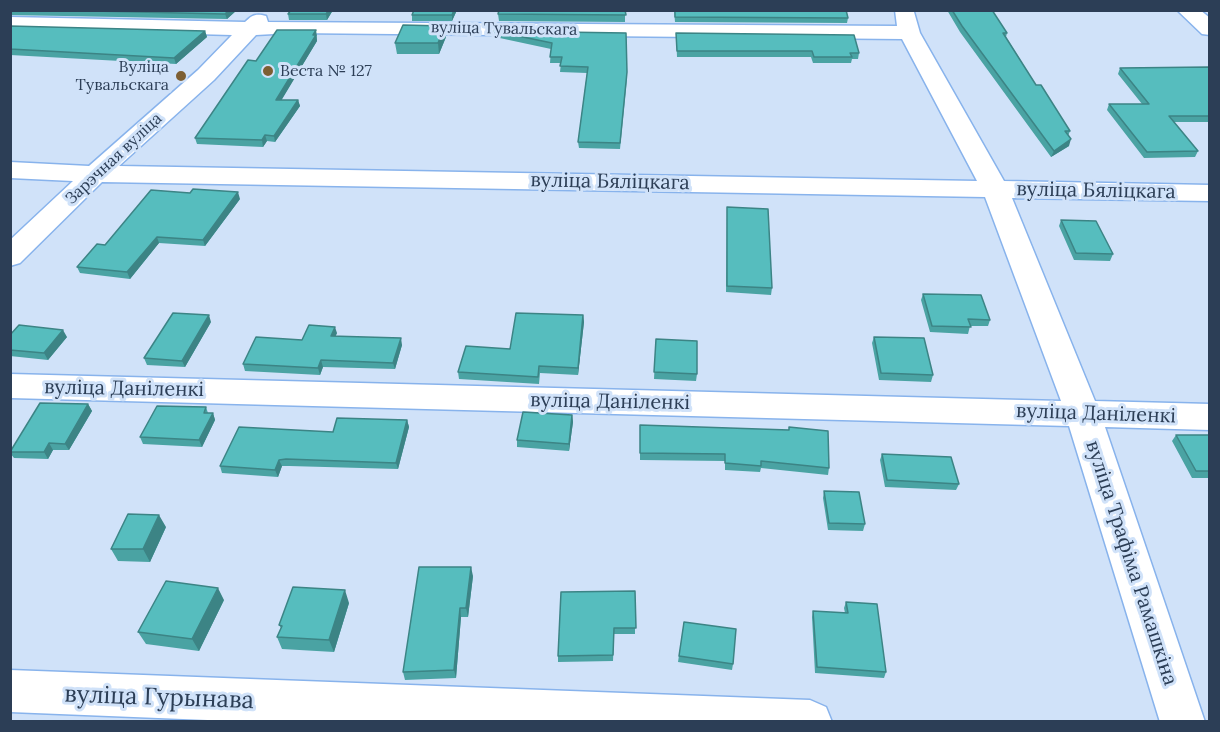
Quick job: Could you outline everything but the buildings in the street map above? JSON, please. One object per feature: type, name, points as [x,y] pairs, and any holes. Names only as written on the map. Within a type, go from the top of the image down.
[{"type":"street","name":"Зарэчная вуліца","points":[[10,257],[95,174],[206,75],[269,10]]},
{"type":"street","points":[[1187,10],[1209,29]]},
{"type":"street","name":"вуліца Тувальскага","points":[[10,23],[106,17],[250,29],[906,22]]},
{"type":"street","name":"вуліца Трафіма Рамашкіна","points":[[906,22],[995,189],[1083,414],[1183,722]]},
{"type":"street","name":"вуліца Бяліцкага","points":[[10,170],[95,174],[1209,193]]},
{"type":"street","name":"вуліца Даніленкі","points":[[10,386],[1209,417]]},
{"type":"street","name":"вуліца Гурынава","points":[[10,691],[810,722]]},
{"type":"place","name":"Веста № 127","points":[[268,71]]},
{"type":"place","name":"Вуліца Тувальскага","points":[[181,76]]}]
